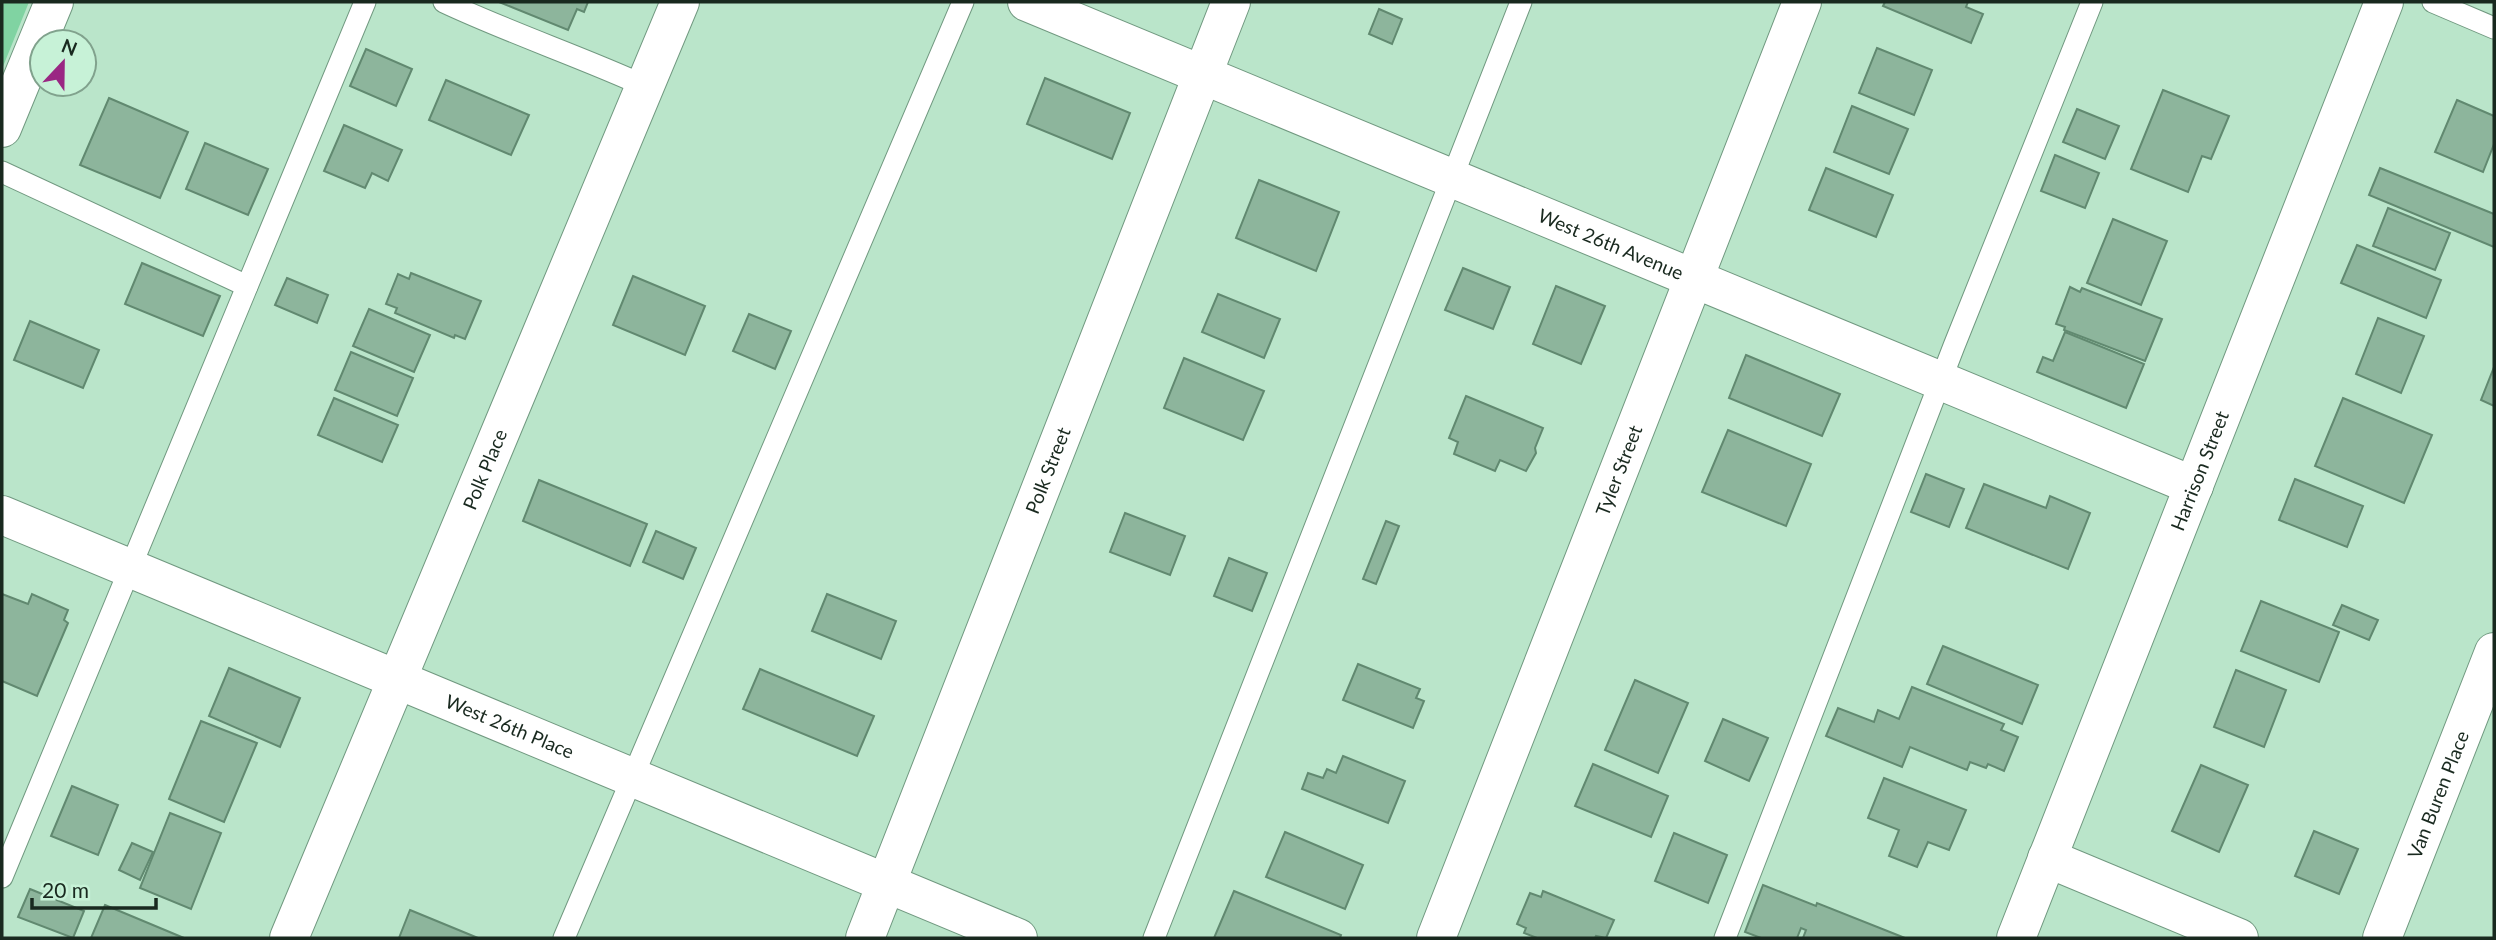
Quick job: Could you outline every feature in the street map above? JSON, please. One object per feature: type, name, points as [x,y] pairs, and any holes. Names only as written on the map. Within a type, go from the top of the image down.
[{"type":"street","points":[[2,128],[54,2]]},
{"type":"street","name":"Polk Place","points":[[289,938],[680,2]]},
{"type":"street","name":"West 26th Avenue","points":[[1027,2],[2194,486]]},
{"type":"street","name":"Polk Street","points":[[865,938],[1231,2]]},
{"type":"street","name":"Tyler Street","points":[[1436,938],[1802,2]]},
{"type":"street","name":"Harrison Street","points":[[2016,938],[2384,2]]},
{"type":"street","name":"West 26th Place","points":[[2,515],[1018,938]]},
{"type":"street","name":"Van Buren Place","points":[[2382,938],[2494,652]]},
{"type":"street","points":[[2047,858],[2239,938]]},
{"type":"lane","points":[[2,877],[365,2]]},
{"type":"lane","points":[[444,2],[645,86]]},
{"type":"lane","points":[[564,938],[963,2]]},
{"type":"lane","points":[[1154,938],[1521,2]]},
{"type":"lane","points":[[1724,938],[1940,380],[2092,2]]},
{"type":"lane","points":[[2432,2],[2494,28]]},
{"type":"lane","points":[[2,173],[247,286]]},
{"type":"green space","points":[[2,2],[29,2],[2,69]]},
{"type":"building","points":[[499,2],[588,2],[584,12],[577,9],[568,30]]},
{"type":"building","points":[[1885,2],[1968,2],[1966,7],[1983,14],[1971,43],[1883,6]]},
{"type":"building","points":[[1379,9],[1402,19],[1392,44],[1369,34]]},
{"type":"building","points":[[1877,48],[1932,70],[1914,115],[1859,93]]},
{"type":"building","points":[[366,49],[412,69],[396,106],[350,86]]},
{"type":"building","points":[[1045,78],[1130,113],[1112,159],[1027,124]]},
{"type":"building","points":[[446,80],[529,115],[511,155],[429,120]]},
{"type":"building","points":[[2163,90],[2229,116],[2211,159],[2202,156],[2188,192],[2131,169]]},
{"type":"building","points":[[109,98],[188,132],[160,198],[80,165]]},
{"type":"building","points":[[2457,100],[2494,116],[2494,144],[2483,172],[2435,152]]},
{"type":"building","points":[[1852,106],[1908,129],[1889,174],[1834,152]]},
{"type":"building","points":[[2077,109],[2119,126],[2105,159],[2063,142]]},
{"type":"building","points":[[344,125],[402,150],[388,181],[372,173],[365,188],[324,171]]},
{"type":"building","points":[[205,143],[268,169],[248,215],[186,189]]},
{"type":"building","points":[[2055,155],[2099,173],[2085,208],[2041,191]]},
{"type":"building","points":[[1826,168],[1893,195],[1876,237],[1809,210]]},
{"type":"building","points":[[2380,168],[2494,214],[2494,247],[2369,195]]},
{"type":"building","points":[[1259,180],[1339,212],[1316,271],[1236,238]]},
{"type":"building","points":[[2388,208],[2450,233],[2435,270],[2373,246]]},
{"type":"building","points":[[2113,219],[2167,241],[2141,305],[2087,283]]},
{"type":"building","points":[[2357,245],[2441,280],[2426,318],[2341,283]]},
{"type":"building","points":[[142,263],[220,296],[203,336],[125,304]]},
{"type":"building","points":[[1463,268],[1510,287],[1493,329],[1445,310]]},
{"type":"building","points":[[411,273],[481,301],[465,339],[455,335],[454,338],[395,313],[397,308],[386,304],[398,274],[409,279]]},
{"type":"building","points":[[633,276],[705,306],[685,355],[613,325]]},
{"type":"building","points":[[287,278],[328,295],[317,323],[275,305]]},
{"type":"building","points":[[1556,286],[1605,306],[1581,364],[1533,344]]},
{"type":"building","points":[[2070,287],[2080,292],[2082,288],[2162,319],[2145,361],[2064,330],[2065,327],[2056,324]]},
{"type":"building","points":[[1218,294],[1280,319],[1264,358],[1202,332]]},
{"type":"building","points":[[369,309],[430,335],[414,372],[353,346]]},
{"type":"building","points":[[749,314],[791,331],[775,369],[733,351]]},
{"type":"building","points":[[2378,318],[2424,336],[2401,393],[2356,374]]},
{"type":"building","points":[[30,321],[99,350],[83,388],[14,360]]},
{"type":"building","points":[[2065,332],[2144,364],[2126,408],[2037,372],[2043,357],[2053,361]]},
{"type":"building","points":[[351,352],[413,378],[397,416],[335,390]]},
{"type":"building","points":[[1746,355],[1840,394],[1822,436],[1729,398]]},
{"type":"building","points":[[1184,358],[1264,391],[1243,440],[1164,408]]},
{"type":"building","points":[[2494,367],[2494,406],[2481,400]]},
{"type":"building","points":[[1466,396],[1543,428],[1535,448],[1536,453],[1526,471],[1500,460],[1495,471],[1454,454],[1458,442],[1449,438]]},
{"type":"building","points":[[334,398],[398,425],[382,462],[318,435]]},
{"type":"building","points":[[2343,398],[2432,435],[2404,503],[2315,466]]},
{"type":"building","points":[[1728,430],[1811,464],[1786,526],[1702,492]]},
{"type":"building","points":[[1926,474],[1964,489],[1949,527],[1911,512]]},
{"type":"building","points":[[2295,479],[2363,506],[2347,547],[2279,520]]},
{"type":"building","points":[[539,480],[647,524],[630,566],[523,521]]},
{"type":"building","points":[[1984,484],[2046,508],[2050,496],[2090,513],[2068,569],[1966,528]]},
{"type":"building","points":[[1125,513],[1185,536],[1170,575],[1110,552]]},
{"type":"building","points":[[1386,521],[1399,526],[1376,584],[1363,579]]},
{"type":"building","points":[[656,531],[696,548],[683,579],[643,562]]},
{"type":"building","points":[[1229,558],[1267,573],[1252,611],[1214,596]]},
{"type":"building","points":[[2,594],[28,604],[32,594],[68,610],[64,620],[68,623],[37,696],[2,681]]},
{"type":"building","points":[[827,594],[896,621],[881,659],[812,631]]},
{"type":"building","points":[[2261,601],[2339,632],[2319,682],[2241,651]]},
{"type":"building","points":[[2342,605],[2378,620],[2369,640],[2333,625]]},
{"type":"building","points":[[1943,646],[2038,685],[2022,724],[1927,684]]},
{"type":"building","points":[[1358,664],[1420,689],[1416,698],[1424,701],[1413,728],[1343,700]]},
{"type":"building","points":[[229,668],[300,698],[280,747],[209,716]]},
{"type":"building","points":[[760,669],[874,716],[857,756],[743,709]]},
{"type":"building","points":[[2236,670],[2286,690],[2264,747],[2214,727]]},
{"type":"building","points":[[1635,680],[1688,703],[1658,773],[1605,750]]},
{"type":"building","points":[[1912,687],[2004,724],[2001,730],[2018,737],[2004,771],[1988,764],[1986,768],[1970,762],[1967,770],[1910,747],[1902,767],[1826,736],[1838,708],[1874,722],[1878,710],[1899,719]]},
{"type":"building","points":[[1723,719],[1768,738],[1749,781],[1705,761]]},
{"type":"building","points":[[201,721],[257,743],[224,822],[169,799]]},
{"type":"building","points":[[1343,756],[1405,781],[1388,823],[1302,789],[1308,773],[1323,778],[1327,769],[1336,773]]},
{"type":"building","points":[[1593,764],[1668,796],[1651,837],[1575,806]]},
{"type":"building","points":[[2201,765],[2248,785],[2219,852],[2172,831]]},
{"type":"building","points":[[1884,778],[1966,810],[1949,850],[1928,842],[1917,867],[1889,856],[1899,830],[1868,818]]},
{"type":"building","points":[[72,786],[118,805],[98,855],[51,836]]},
{"type":"building","points":[[170,813],[221,833],[191,909],[140,888]]},
{"type":"building","points":[[2314,831],[2358,849],[2339,894],[2295,876]]},
{"type":"building","points":[[1285,832],[1363,865],[1345,909],[1266,877]]},
{"type":"building","points":[[1674,833],[1727,855],[1708,903],[1655,881]]},
{"type":"building","points":[[132,843],[153,852],[140,880],[119,870]]},
{"type":"building","points":[[1763,885],[1905,938],[1803,938],[1806,930],[1801,928],[1797,938],[1761,938],[1745,932]]},
{"type":"building","points":[[30,889],[84,911],[73,938],[18,917]]},
{"type":"building","points":[[1234,891],[1341,935],[1340,938],[1214,938]]},
{"type":"building","points":[[1543,891],[1614,920],[1606,938],[1537,938],[1524,933],[1526,928],[1517,924],[1530,893],[1541,897]]},
{"type":"building","points":[[105,905],[184,938],[91,938]]},
{"type":"building","points":[[410,910],[478,938],[399,938]]}]
